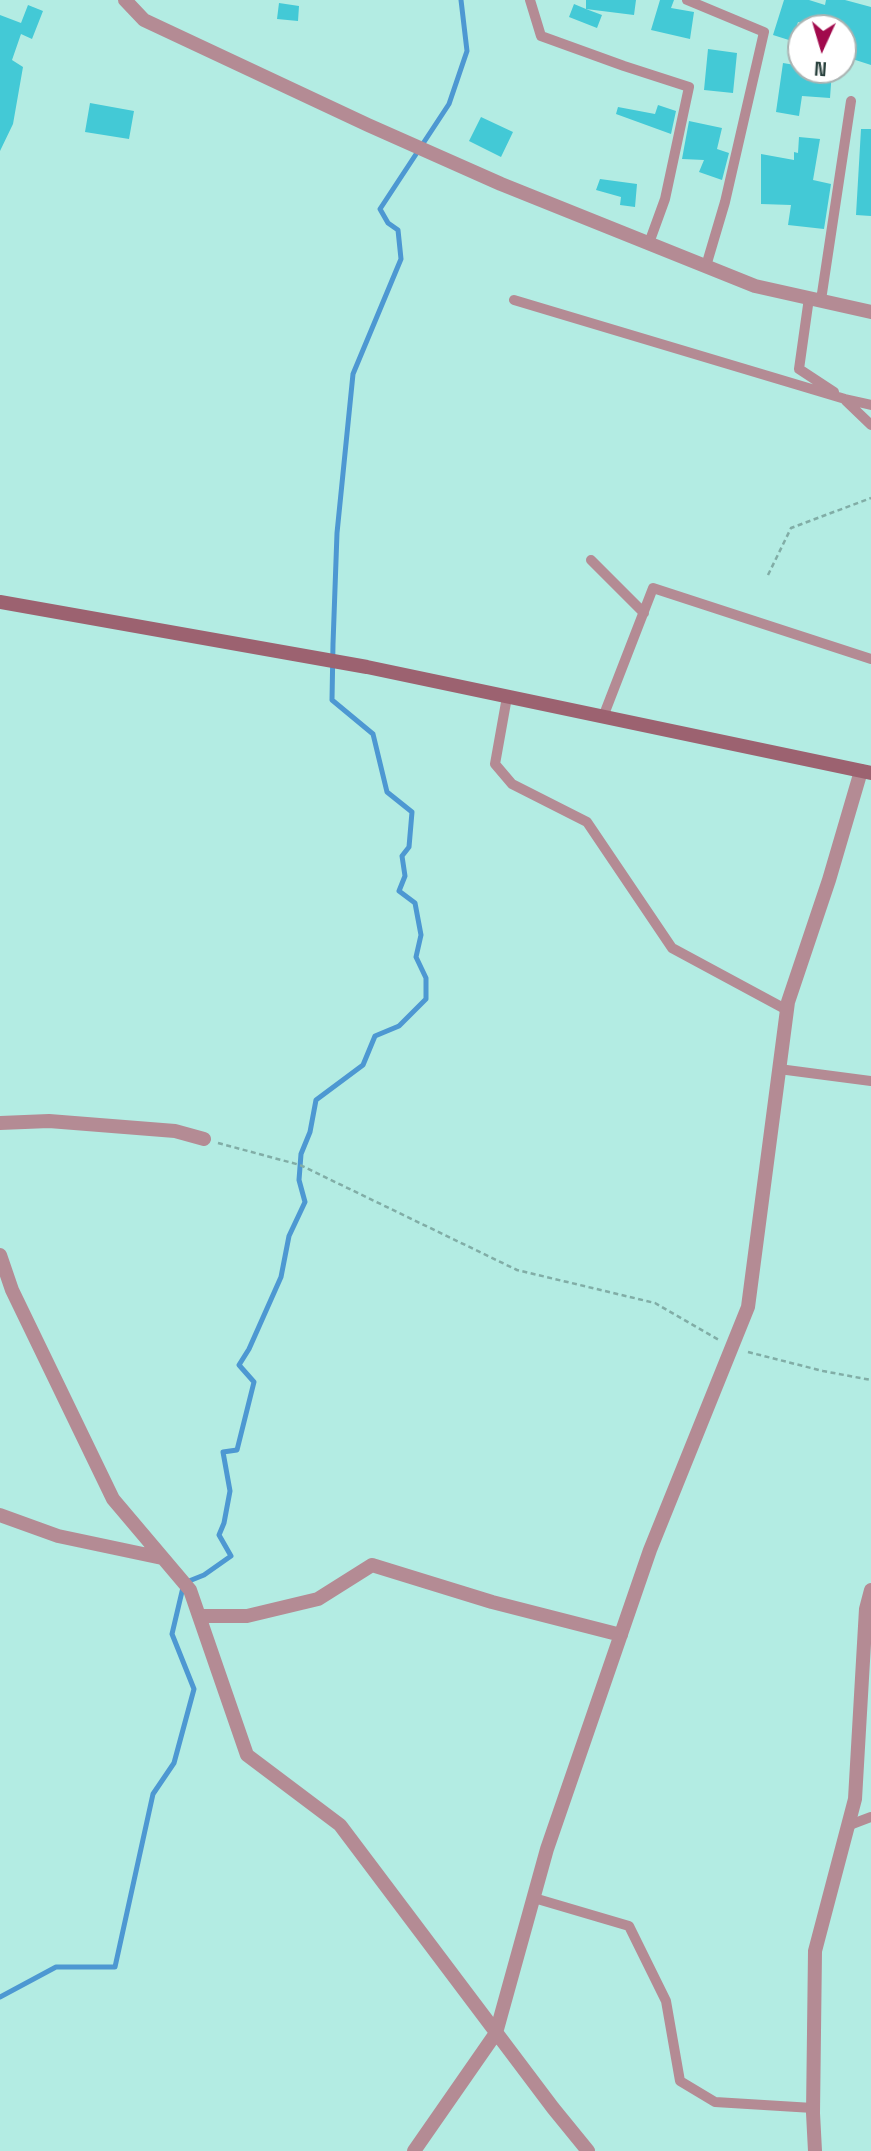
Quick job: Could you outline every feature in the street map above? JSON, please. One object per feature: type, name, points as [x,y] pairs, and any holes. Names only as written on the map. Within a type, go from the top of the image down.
[{"type":"main road","points":[[0,602],[367,667],[866,772]]},
{"type":"street","points":[[125,0],[144,20],[454,164],[755,286],[871,312]]},
{"type":"street","points":[[414,2151],[496,2033],[548,1849],[650,1550],[748,1307],[788,1002],[866,772]]},
{"type":"street","points":[[0,1123],[49,1121],[175,1131],[204,1139]]},
{"type":"street","points":[[0,1255],[12,1290],[113,1499],[190,1590],[247,1755],[340,1825],[588,2151]]},
{"type":"street","points":[[0,1515],[58,1536],[163,1558]]},
{"type":"street","points":[[199,1616],[247,1616],[318,1600],[372,1565],[492,1602],[621,1635]]},
{"type":"street","points":[[815,2151],[815,1951],[855,1799],[866,1609],[871,1590]]},
{"type":"lane","points":[[530,0],[541,36],[689,87],[665,199],[649,243]]},
{"type":"lane","points":[[687,0],[764,32],[725,202],[706,266]]},
{"type":"lane","points":[[851,101],[815,299],[799,369],[845,400],[871,425]]},
{"type":"lane","points":[[514,300],[845,400],[871,405]]},
{"type":"lane","points":[[591,560],[644,613]]},
{"type":"lane","points":[[603,717],[653,588],[871,659]]},
{"type":"lane","points":[[507,697],[495,764],[512,784],[587,822],[672,948],[787,1010]]},
{"type":"lane","points":[[779,1069],[871,1081]]},
{"type":"lane","points":[[847,1826],[871,1817]]},
{"type":"lane","points":[[534,1898],[629,1926],[666,2001],[680,2081],[715,2102],[813,2108]]},
{"type":"path","points":[[768,575],[791,528],[871,498]]},
{"type":"path","points":[[204,1139],[300,1165],[517,1270],[655,1303],[732,1348],[871,1380]]},
{"type":"building","points":[[586,0],[636,0],[634,15],[586,9]]},
{"type":"building","points":[[660,0],[674,0],[671,8],[694,12],[690,39],[651,30]]},
{"type":"building","points":[[784,0],[809,0],[825,5],[826,0],[845,0],[871,7],[871,65],[857,60],[857,14],[787,14],[787,39],[773,35]]},
{"type":"building","points":[[279,3],[299,6],[298,21],[277,19]]},
{"type":"building","points":[[574,4],[602,15],[597,28],[569,17]]},
{"type":"building","points":[[28,5],[43,11],[32,39],[21,34],[12,60],[23,67],[13,124],[0,151],[0,15],[21,23]]},
{"type":"building","points":[[708,49],[737,53],[733,93],[704,90]]},
{"type":"building","points":[[783,63],[787,64],[787,84],[831,84],[830,98],[802,96],[799,116],[776,112]]},
{"type":"building","points":[[90,103],[134,111],[129,139],[85,132]]},
{"type":"building","points":[[658,105],[676,111],[671,134],[616,114],[618,107],[655,114]]},
{"type":"building","points":[[481,117],[513,132],[501,157],[469,141]]},
{"type":"building","points":[[689,121],[722,128],[717,149],[729,153],[722,180],[699,172],[704,160],[682,159]]},
{"type":"building","points":[[861,129],[871,129],[871,216],[856,215]]},
{"type":"building","points":[[799,137],[820,139],[813,180],[831,184],[824,229],[788,225],[791,205],[761,204],[761,154],[794,160],[794,152],[798,153]]},
{"type":"building","points":[[600,179],[637,184],[635,207],[620,205],[621,197],[596,190]]},
{"type":"waterway","points":[[0,1997],[56,1967],[115,1967],[153,1794],[174,1763],[194,1689],[172,1634],[184,1583],[204,1575],[231,1556],[219,1535],[230,1491],[223,1452],[237,1450],[254,1382],[239,1365],[249,1349],[281,1277],[289,1236],[305,1202],[299,1180],[301,1154],[310,1132],[316,1100],[363,1065],[375,1036],[399,1026],[426,999],[426,978],[416,957],[421,935],[415,903],[399,891],[405,876],[402,856],[409,847],[412,812],[387,792],[373,734],[332,700],[333,644],[337,533],[353,374],[401,259],[398,230],[388,223],[380,209],[449,104],[467,51],[461,0]]}]
